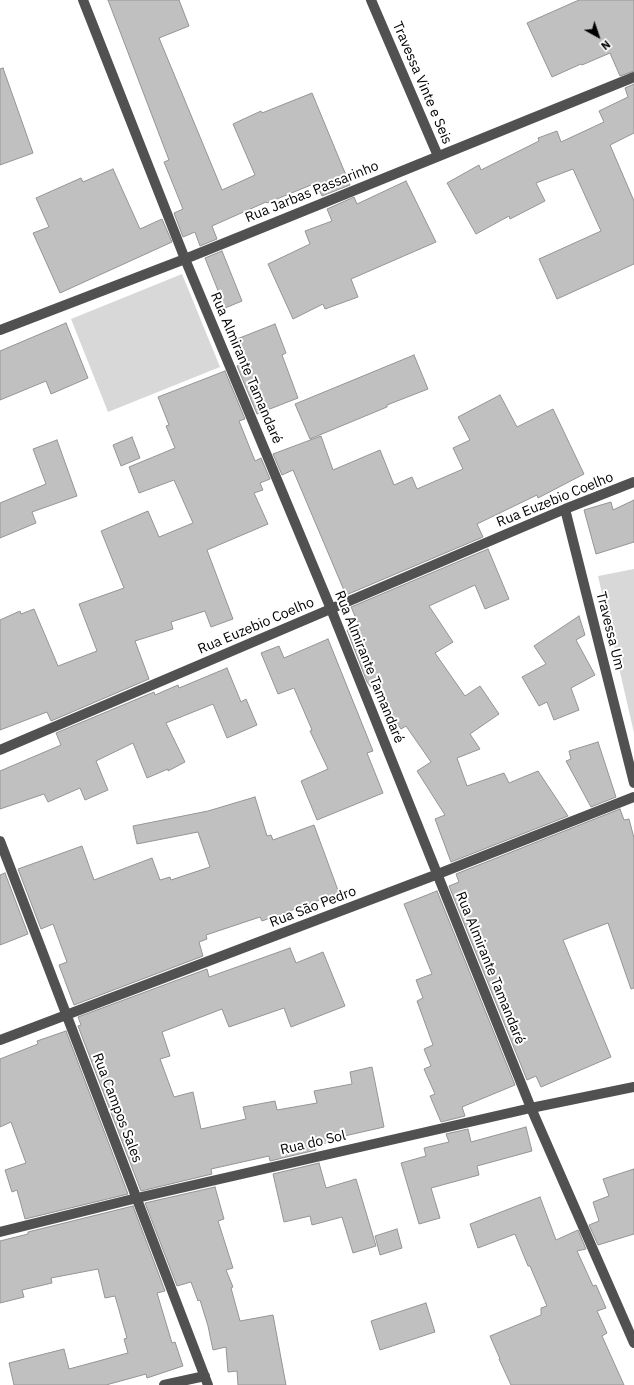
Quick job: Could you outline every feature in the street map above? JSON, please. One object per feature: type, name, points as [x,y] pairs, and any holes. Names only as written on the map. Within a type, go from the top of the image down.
[{"type":"street","name":"Rua Almirante Tamandaré","points":[[83,0],[185,259],[331,609],[531,1108],[634,1343]]},
{"type":"street","name":"Travessa Vinte e Seis","points":[[371,0],[438,156]]},
{"type":"street","name":"Rua Jarbas Passarinho","points":[[0,330],[185,259],[634,77]]},
{"type":"street","name":"Rua Euzebio Coelho","points":[[0,750],[565,509],[634,482]]},
{"type":"street","name":"Travessa Um","points":[[565,509],[634,783]]},
{"type":"street","name":"Rua São Pedro","points":[[0,1040],[438,874],[634,797]]},
{"type":"street","name":"Rua Campos Sales","points":[[0,841],[206,1380]]},
{"type":"street","name":"Rua do Sol","points":[[0,1232],[137,1198],[531,1108],[634,1087]]},
{"type":"street","points":[[164,1385],[206,1380]]},
{"type":"shaded area","points":[[182,274],[220,367],[108,412],[71,319]]},
{"type":"shaded area","points":[[634,569],[634,733],[598,576]]},
{"type":"building","points":[[108,0],[179,0],[189,26],[159,38],[222,190],[255,175],[233,124],[261,111],[262,113],[312,93],[350,185],[322,196],[316,183],[267,203],[266,202],[212,226],[217,239],[200,246],[195,232],[183,237],[174,213],[183,209],[164,162],[169,160]]},
{"type":"building","points":[[579,0],[634,0],[634,71],[620,76],[610,53],[552,77],[527,23]]},
{"type":"building","points":[[3,68],[33,153],[0,165],[0,69]]},
{"type":"building","points":[[634,84],[634,133],[610,145],[634,201],[634,264],[557,299],[539,259],[601,231],[573,169],[536,183],[545,201],[510,219],[509,216],[476,234],[447,183],[479,165],[481,170],[539,141],[538,138],[557,131],[561,142],[604,122],[599,111],[628,97],[625,88]]},
{"type":"building","points":[[113,169],[140,229],[162,219],[172,242],[60,293],[33,233],[49,227],[36,198],[81,178],[83,182]]},
{"type":"building","points":[[406,181],[436,242],[351,279],[358,297],[325,309],[323,304],[293,319],[268,264],[310,244],[305,231],[332,221],[327,209],[354,197],[357,204]]},
{"type":"building","points":[[222,251],[242,301],[225,308],[205,258]]},
{"type":"building","points":[[66,323],[88,378],[51,394],[46,381],[0,400],[0,351]]},
{"type":"building","points":[[275,324],[286,353],[282,355],[298,398],[257,414],[237,366],[246,362],[237,339]]},
{"type":"building","points":[[414,355],[428,389],[387,405],[387,407],[310,439],[295,404]]},
{"type":"building","points":[[225,371],[245,419],[239,421],[255,461],[261,458],[270,479],[260,483],[263,490],[254,493],[268,524],[207,550],[233,619],[211,627],[205,611],[171,622],[173,629],[135,641],[149,679],[51,721],[47,712],[0,730],[0,620],[20,611],[21,614],[34,609],[58,666],[97,651],[79,604],[124,588],[101,531],[148,511],[159,537],[193,523],[174,480],[139,493],[129,467],[175,448],[166,426],[169,425],[158,397]]},
{"type":"building","points":[[500,395],[517,427],[553,409],[584,474],[538,498],[537,495],[477,524],[483,537],[346,595],[293,470],[282,475],[273,454],[321,436],[333,470],[380,450],[394,485],[412,477],[417,489],[463,469],[453,448],[470,440],[458,417]]},
{"type":"building","points":[[132,437],[140,458],[121,466],[113,445]]},
{"type":"building","points":[[57,440],[77,496],[32,512],[36,523],[0,538],[0,503],[46,484],[33,449]]},
{"type":"building","points":[[634,500],[634,542],[596,554],[584,510],[611,502],[613,510]]},
{"type":"building","points":[[488,549],[509,599],[485,609],[475,585],[429,606],[453,642],[435,653],[465,696],[480,686],[499,714],[470,734],[480,749],[457,758],[467,786],[504,773],[509,783],[538,771],[568,816],[451,862],[435,819],[445,815],[417,771],[431,762],[406,726],[401,729],[367,682],[347,630],[359,625],[351,607]]},
{"type":"building","points":[[579,616],[585,635],[576,640],[595,675],[571,688],[579,710],[554,720],[547,702],[539,706],[522,677],[546,664],[534,646]]},
{"type":"building","points":[[328,639],[373,751],[367,753],[383,793],[317,820],[301,781],[328,769],[310,731],[312,730],[294,688],[278,694],[261,653],[279,646],[284,658]]},
{"type":"building","points":[[227,668],[241,702],[246,699],[257,725],[227,738],[213,704],[166,723],[185,762],[168,771],[168,769],[147,778],[133,743],[96,761],[108,790],[85,800],[80,788],[48,802],[44,794],[0,809],[0,771],[61,745],[56,733],[154,692],[155,695],[178,685],[179,688]]},
{"type":"building","points":[[598,742],[616,797],[591,807],[566,761],[571,759],[569,751]]},
{"type":"building","points":[[255,797],[267,836],[271,835],[273,840],[314,825],[339,893],[262,921],[260,917],[206,935],[207,939],[199,942],[203,956],[74,1005],[59,965],[67,962],[53,924],[41,929],[18,869],[82,846],[94,880],[152,858],[160,880],[170,877],[171,880],[210,867],[198,832],[137,844],[133,826],[208,811]]},
{"type":"building","points":[[620,809],[624,820],[629,819],[634,838],[634,988],[631,989],[608,923],[563,940],[611,1057],[541,1087],[536,1076],[527,1080],[449,886],[459,882],[456,874]]},
{"type":"building","points":[[5,873],[28,934],[0,945],[0,875]]},
{"type":"building","points":[[437,891],[515,1085],[462,1107],[465,1116],[441,1122],[430,1096],[435,1094],[424,1069],[431,1066],[424,1049],[433,1045],[417,1001],[423,998],[416,980],[432,974],[404,904]]},
{"type":"building","points":[[290,948],[296,963],[323,952],[345,1006],[291,1027],[284,1008],[229,1027],[222,1009],[162,1032],[170,1056],[160,1059],[174,1097],[193,1092],[201,1129],[246,1119],[243,1107],[275,1101],[277,1110],[317,1103],[314,1091],[352,1084],[350,1072],[372,1067],[384,1127],[340,1137],[341,1140],[315,1145],[316,1150],[270,1161],[269,1156],[211,1169],[212,1174],[141,1191],[78,1026],[81,1025],[78,1017],[207,969],[209,977]]},
{"type":"building","points":[[66,1031],[128,1194],[25,1219],[17,1190],[12,1192],[5,1170],[26,1163],[11,1122],[0,1127],[0,1059],[38,1044],[37,1041]]},
{"type":"building","points":[[526,1127],[532,1151],[477,1166],[479,1175],[431,1188],[440,1218],[419,1224],[401,1163],[426,1156],[424,1148],[449,1142],[446,1134],[468,1129],[471,1142]]},
{"type":"building","points":[[319,1163],[326,1188],[356,1179],[376,1246],[353,1253],[342,1217],[312,1225],[310,1216],[284,1222],[273,1174]]},
{"type":"building","points":[[634,1169],[634,1234],[598,1245],[589,1225],[599,1221],[593,1202],[609,1196],[603,1179]]},
{"type":"building","points":[[215,1187],[224,1219],[218,1221],[233,1268],[226,1270],[233,1287],[231,1288],[240,1321],[273,1315],[286,1385],[238,1385],[237,1371],[228,1372],[226,1347],[213,1350],[208,1326],[200,1300],[198,1301],[191,1282],[177,1286],[145,1203]]},
{"type":"building","points":[[540,1197],[556,1240],[578,1230],[586,1249],[577,1251],[593,1286],[596,1285],[606,1308],[597,1311],[607,1333],[602,1336],[624,1385],[511,1385],[499,1359],[490,1336],[541,1315],[541,1308],[547,1306],[515,1234],[478,1248],[470,1224]]},
{"type":"building","points":[[133,1206],[165,1291],[157,1293],[172,1343],[175,1342],[183,1366],[147,1378],[146,1374],[106,1385],[14,1385],[9,1363],[64,1349],[69,1369],[128,1353],[124,1339],[127,1338],[115,1296],[105,1298],[98,1269],[51,1278],[52,1283],[22,1290],[24,1297],[0,1303],[0,1241],[28,1234],[28,1232]]},
{"type":"building","points":[[397,1229],[402,1248],[380,1255],[375,1236]]},
{"type":"building","points":[[426,1303],[435,1332],[380,1350],[371,1321]]}]
